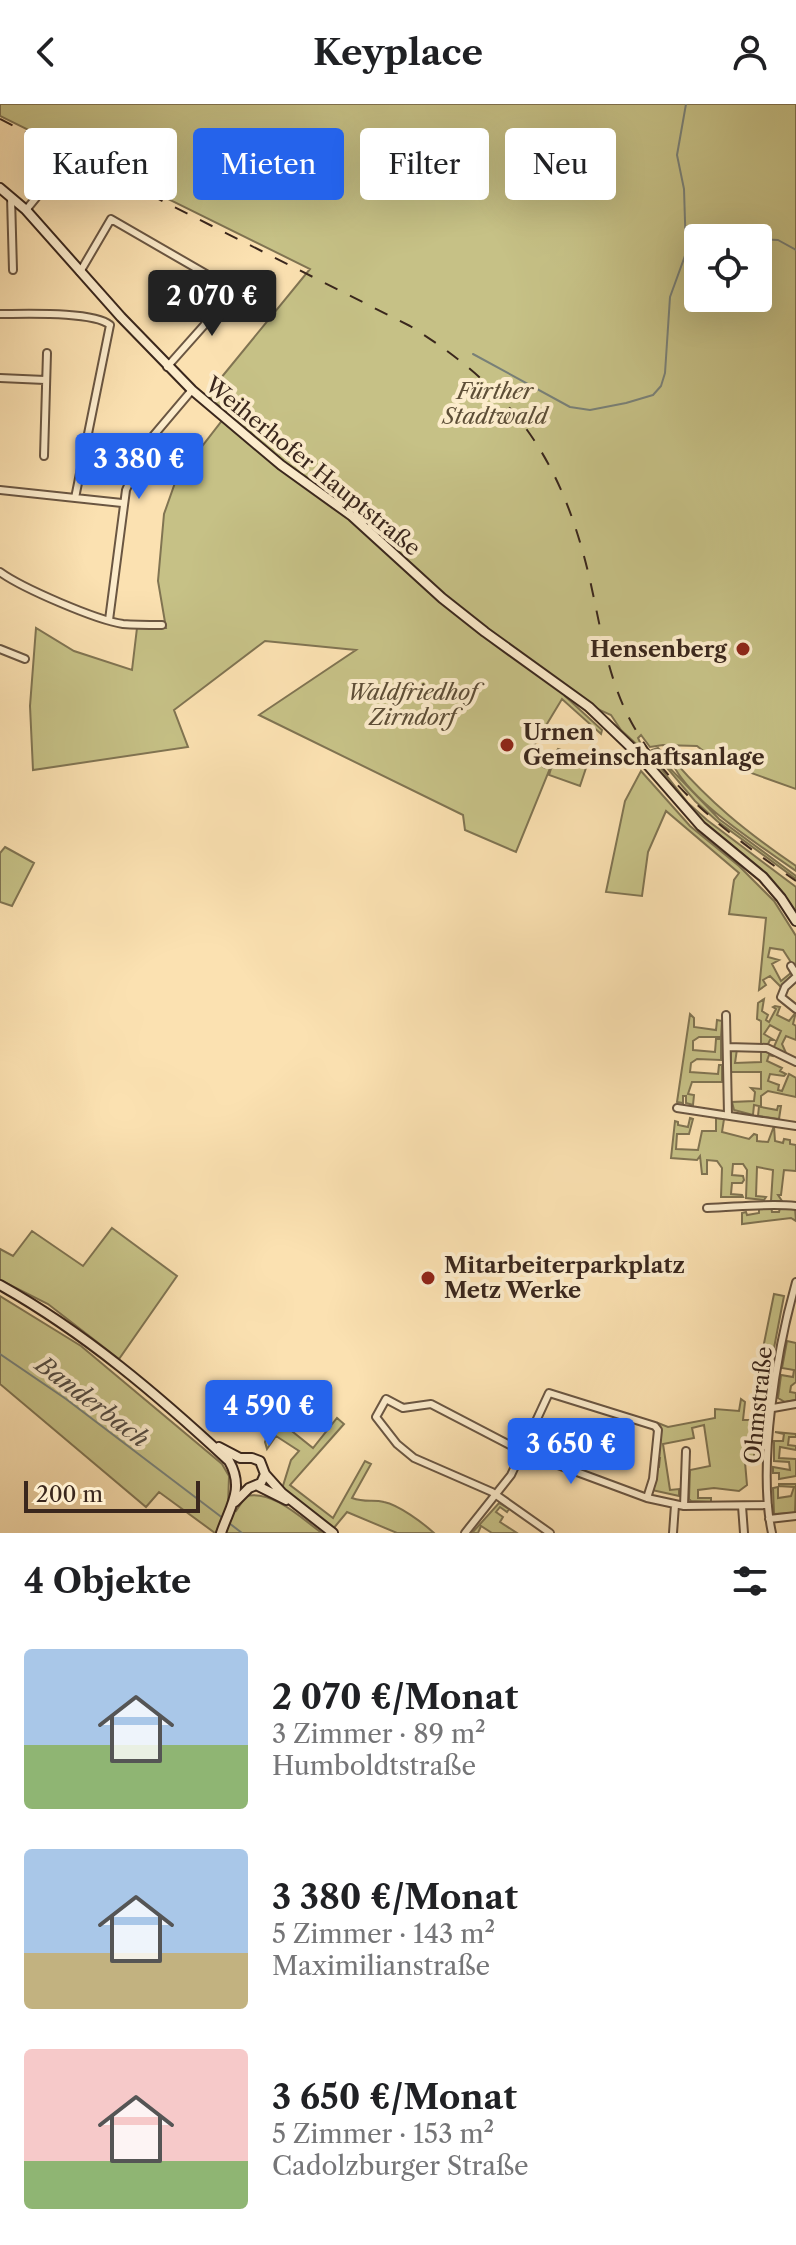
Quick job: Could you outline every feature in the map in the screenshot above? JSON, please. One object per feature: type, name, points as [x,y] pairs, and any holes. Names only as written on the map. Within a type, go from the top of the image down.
[{"type":"street","name":"Weiherhofer Hauptstraße","points":[[0,188],[26,210],[167,367],[281,465],[352,516],[453,607],[578,699],[628,744],[701,826],[763,877],[796,921]]},
{"type":"street","points":[[11,197],[13,270]]},
{"type":"street","points":[[26,210],[34,200]]},
{"type":"street","points":[[80,272],[111,219],[265,308]]},
{"type":"street","points":[[167,367],[215,313],[230,289]]},
{"type":"street","points":[[0,314],[51,314],[103,319],[110,325]]},
{"type":"street","points":[[75,498],[110,325],[121,317]]},
{"type":"street","points":[[44,456],[47,353]]},
{"type":"street","points":[[0,378],[45,380]]},
{"type":"street","points":[[109,620],[122,503],[132,474],[148,442],[192,390]]},
{"type":"street","points":[[0,490],[122,503]]},
{"type":"street","points":[[0,572],[16,583],[109,620],[162,625]]},
{"type":"street","points":[[0,649],[25,659]]},
{"type":"street","points":[[791,966],[796,976],[785,987],[781,997],[796,1009]]},
{"type":"street","points":[[726,1015],[728,1115]]},
{"type":"street","points":[[727,1047],[761,1047],[796,1062]]},
{"type":"street","points":[[677,1108],[796,1126]]},
{"type":"street","points":[[707,1208],[769,1204],[796,1206]]},
{"type":"street","name":"Ohmstraße","points":[[772,1533],[768,1505],[773,1408],[796,1282]]},
{"type":"street","points":[[0,1285],[95,1347],[229,1461],[236,1477],[295,1504]]},
{"type":"street","points":[[465,1533],[497,1496],[523,1452],[549,1393],[655,1426],[658,1430],[653,1479],[647,1498]]},
{"type":"street","points":[[550,1533],[497,1496],[414,1458],[397,1444],[376,1417],[386,1399],[403,1408],[431,1404],[523,1452],[647,1498],[684,1506],[768,1505]]},
{"type":"street","points":[[773,1408],[796,1404]]},
{"type":"street","points":[[207,1441],[245,1458],[260,1461],[265,1474],[295,1504],[333,1533]]},
{"type":"street","points":[[684,1506],[686,1451]]},
{"type":"street","points":[[221,1533],[230,1508],[237,1465],[245,1458]]},
{"type":"street","points":[[230,1508],[265,1474]]},
{"type":"street","points":[[673,1533],[675,1505]]},
{"type":"street","points":[[742,1506],[744,1533]]},
{"type":"street","points":[[769,1519],[796,1516]]},
{"type":"green space","name":"Fürther Stadtwald","points":[[0,104],[796,104],[796,789],[715,760],[697,746],[650,747],[641,735],[638,738],[644,751],[621,730],[611,715],[593,707],[570,688],[567,693],[588,709],[593,717],[565,696],[602,730],[601,734],[562,699],[527,757],[545,768],[558,749],[589,759],[580,786],[549,775],[555,756],[516,852],[465,830],[463,815],[259,715],[356,650],[265,641],[174,710],[188,747],[33,770],[30,706],[36,628],[74,651],[132,670],[137,628],[166,628],[158,581],[164,514],[176,480],[227,414],[207,395],[310,269],[170,200],[177,200],[177,128],[24,128],[0,116]]},
{"type":"green space","points":[[636,746],[648,752],[688,803],[707,820],[796,887],[796,913],[756,866],[704,824]]},
{"type":"green space","points":[[658,748],[664,754],[660,758],[719,819],[796,879],[695,801],[652,750]]},
{"type":"green space","points":[[669,755],[713,802],[796,866],[796,871],[705,804],[689,788]]},
{"type":"green space","points":[[641,771],[690,826],[739,866],[774,901],[796,936],[796,970],[783,950],[770,948],[768,957],[779,960],[772,964],[781,981],[792,972],[794,974],[781,987],[770,976],[763,980],[766,985],[759,990],[766,918],[729,914],[734,880],[739,873],[666,811],[648,852],[642,896],[606,892],[625,801]]},
{"type":"green space","points":[[5,847],[34,863],[12,906],[0,902],[0,853]]},
{"type":"green space","points":[[764,999],[762,1011],[768,1015],[766,1020],[769,1022],[775,1006],[780,1007],[777,1015],[789,1021],[796,1012],[793,1024],[796,1026],[796,1040],[786,1036],[782,1044],[786,1053],[773,1049],[781,1031],[770,1025],[764,1034],[774,1040],[770,1040],[767,1046],[761,1045],[758,1003]]},
{"type":"green space","points":[[690,1014],[694,1018],[694,1027],[716,1030],[717,1020],[722,1021],[721,1037],[699,1037],[693,1041],[693,1050],[715,1052],[716,1039],[721,1039],[721,1060],[697,1059],[691,1063],[690,1072],[718,1074],[719,1065],[722,1065],[722,1082],[692,1082],[688,1094],[694,1095],[693,1105],[686,1103],[686,1096],[683,1096],[683,1103],[677,1102]]},
{"type":"green space","points":[[737,1049],[735,1063],[761,1062],[761,1049],[775,1052],[773,1056],[769,1055],[767,1061],[782,1068],[780,1071],[786,1074],[770,1074],[768,1081],[779,1085],[778,1090],[782,1091],[789,1074],[796,1078],[796,1097],[768,1091],[761,1096],[761,1107],[777,1110],[781,1106],[779,1119],[758,1116],[759,1106],[754,1105],[753,1115],[734,1110],[732,1102],[754,1101],[755,1092],[751,1088],[761,1089],[761,1072],[731,1072],[731,1050]]},
{"type":"green space","points":[[690,1118],[693,1119],[689,1134],[677,1134],[676,1149],[698,1150],[702,1131],[716,1131],[716,1118],[724,1119],[722,1132],[749,1139],[754,1134],[757,1141],[768,1142],[774,1126],[775,1141],[783,1143],[784,1139],[790,1140],[790,1144],[796,1145],[796,1171],[784,1170],[781,1195],[778,1195],[782,1201],[771,1201],[773,1170],[757,1167],[756,1196],[766,1197],[764,1200],[746,1198],[747,1170],[743,1164],[733,1164],[732,1175],[743,1176],[744,1180],[742,1183],[732,1183],[731,1194],[743,1197],[721,1197],[722,1168],[717,1161],[707,1160],[707,1174],[702,1174],[700,1156],[697,1160],[671,1158],[675,1121],[688,1127]]},
{"type":"green space","points":[[771,1206],[772,1212],[779,1212],[780,1208],[795,1208],[796,1221],[791,1218],[742,1224],[742,1213],[759,1213],[759,1209]]},
{"type":"green space","points":[[112,1228],[177,1276],[119,1359],[48,1304],[0,1280],[0,1249],[13,1256],[32,1231],[83,1266]]},
{"type":"green space","points":[[774,1294],[784,1296],[769,1374],[758,1373]]},
{"type":"green space","points":[[0,1296],[81,1346],[222,1464],[229,1476],[228,1507],[236,1511],[246,1496],[266,1497],[286,1507],[322,1533],[215,1533],[159,1492],[146,1507],[0,1384]]},
{"type":"green space","points":[[787,1341],[796,1343],[796,1382],[790,1392],[796,1393],[796,1400],[785,1402],[778,1398],[781,1375],[793,1377],[794,1370],[782,1368]]},
{"type":"green space","points":[[741,1399],[745,1402],[743,1420],[764,1420],[765,1408],[768,1408],[766,1434],[753,1434],[752,1438],[747,1439],[747,1450],[754,1451],[754,1456],[745,1462],[747,1485],[739,1491],[698,1490],[698,1498],[711,1498],[711,1502],[689,1499],[690,1470],[710,1466],[704,1425],[692,1428],[694,1438],[663,1444],[670,1490],[679,1489],[679,1496],[652,1490],[660,1458],[657,1458],[658,1423],[668,1427],[715,1418],[715,1409],[739,1411]]},
{"type":"green space","points":[[273,1416],[313,1448],[337,1418],[344,1424],[290,1485],[333,1518],[365,1461],[371,1464],[352,1498],[390,1504],[434,1533],[397,1533],[347,1512],[333,1529],[282,1489],[291,1460],[299,1451],[276,1436],[267,1449],[265,1442]]},
{"type":"green space","points":[[775,1432],[796,1434],[796,1437],[789,1437],[788,1445],[796,1446],[796,1450],[780,1447],[779,1458],[796,1459],[796,1476],[779,1479],[779,1473],[773,1473],[773,1467],[790,1470],[789,1462],[774,1461],[774,1441],[783,1441],[784,1434]]},
{"type":"green space","points":[[779,1484],[796,1484],[795,1513],[774,1514],[773,1488],[778,1487],[778,1498],[791,1496],[794,1487]]},
{"type":"green space","points":[[499,1503],[509,1509],[507,1512],[500,1507],[496,1512],[503,1517],[500,1522],[517,1533],[492,1533],[481,1526],[478,1533],[472,1533]]},
{"type":"waterway","points":[[473,354],[570,407],[590,410],[626,403],[653,395],[661,386],[665,373],[670,297],[686,253],[684,189],[677,155],[686,104]]},
{"type":"waterway","points":[[772,240],[796,250]]},
{"type":"waterway","name":"Banderbach","points":[[0,1354],[66,1399],[224,1519]]},
{"type":"waterway","name":"Banderbach","points":[[229,1523],[242,1533]]},
{"type":"railway","points":[[0,119],[410,326],[477,375],[505,402],[528,431],[564,496],[589,576],[611,672],[634,727],[686,794],[728,831],[796,881]]},
{"type":"place","name":"Hensenberg","points":[[743,649]]},
{"type":"place","name":"Urnen Gemeinschaftsanlage","points":[[507,745]]},
{"type":"place","name":"Mitarbeiterparkplatz Metz Werke","points":[[428,1278]]},
{"type":"park label","name":"Waldfriedhof Zirndorf","points":[[412,704]]}]
